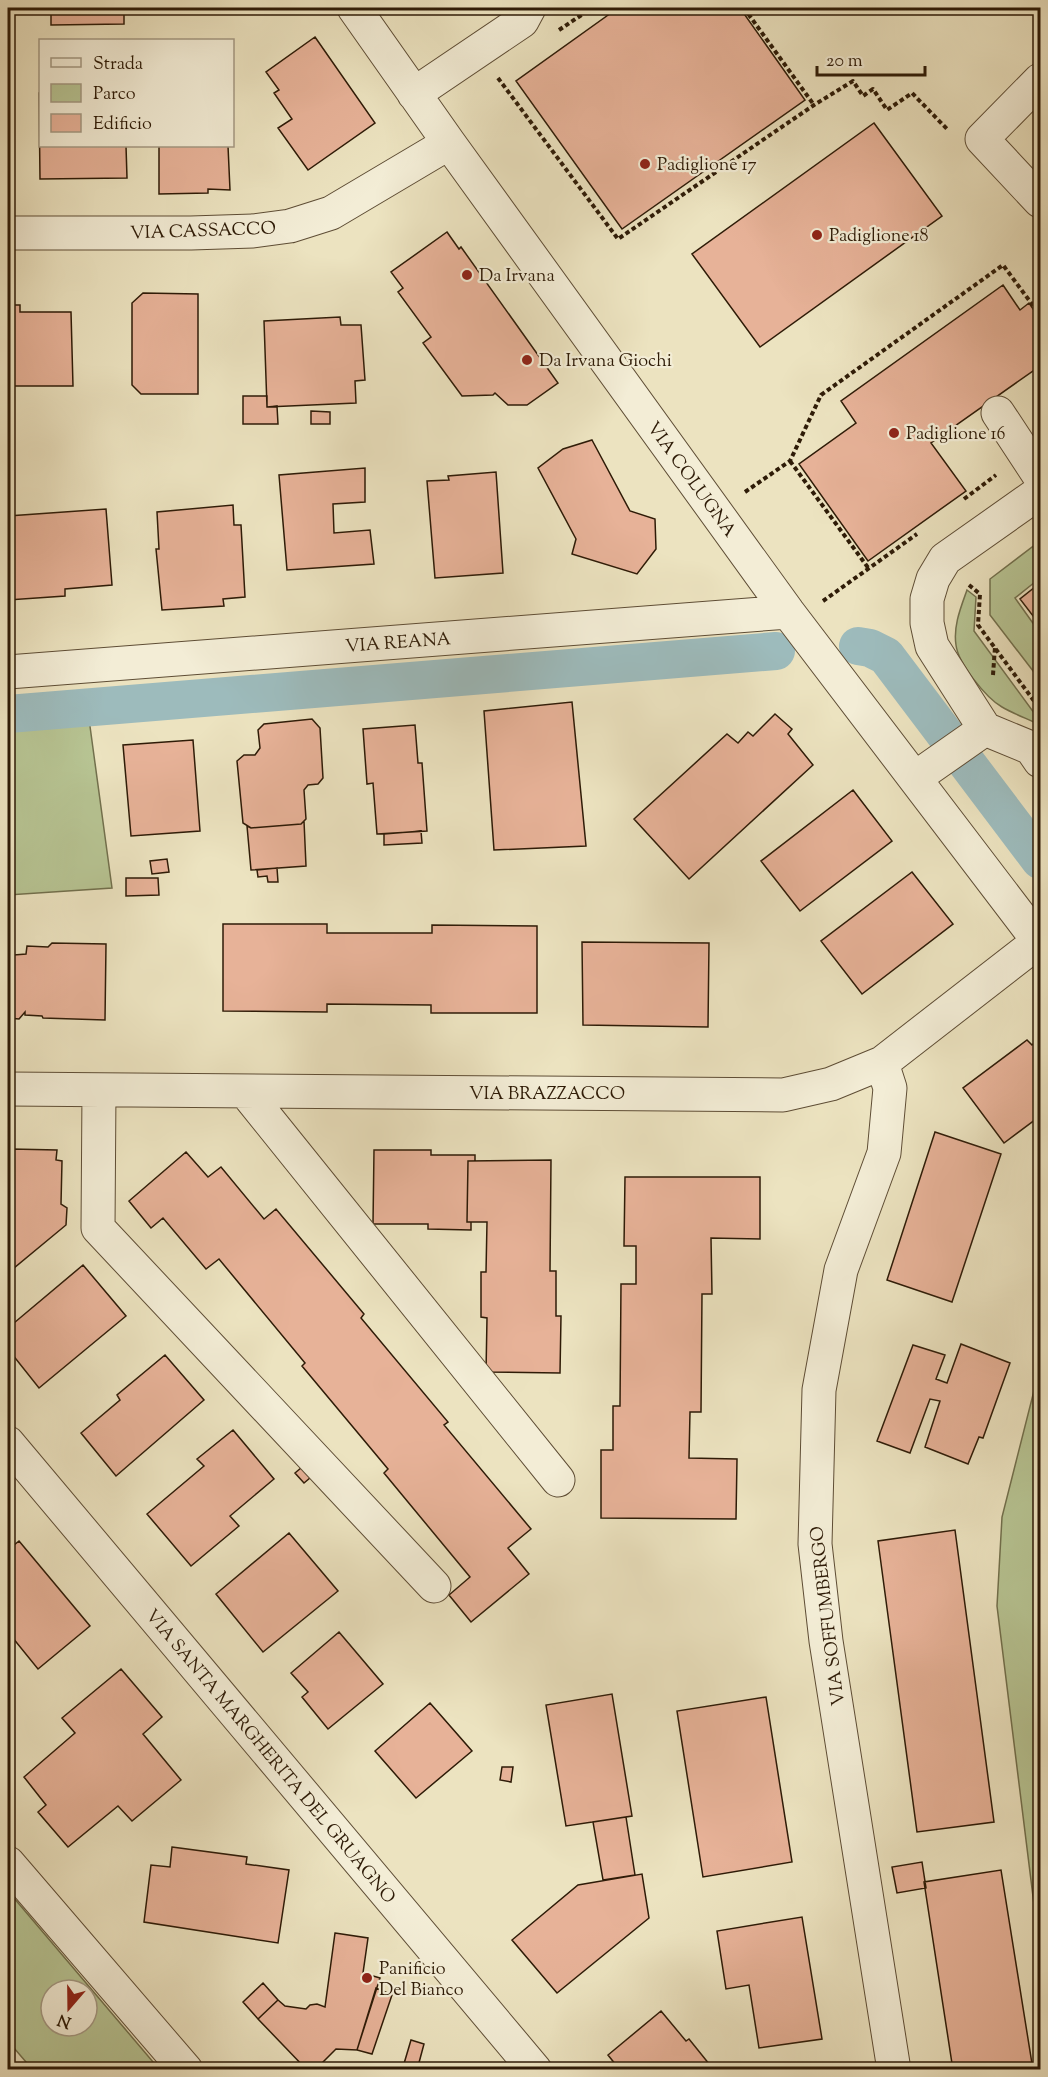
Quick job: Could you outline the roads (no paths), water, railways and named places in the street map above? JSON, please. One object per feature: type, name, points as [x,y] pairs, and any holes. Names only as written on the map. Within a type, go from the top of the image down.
[{"type":"street","name":"VIA COLUGNA","points":[[354,8],[449,144],[792,616],[1040,942]]},
{"type":"street","points":[[414,94],[522,21],[529,8]]},
{"type":"street","points":[[1041,80],[982,139],[1041,201]]},
{"type":"street","name":"VIA CASSACCO","points":[[8,233],[191,233],[253,231],[290,226],[331,213],[449,144]]},
{"type":"street","points":[[998,414],[1041,477]]},
{"type":"street","points":[[1037,753],[976,735],[932,646],[927,623],[927,599],[933,579],[945,559],[1041,492]]},
{"type":"street","name":"VIA REANA","points":[[8,672],[792,616]]},
{"type":"street","points":[[915,778],[976,735]]},
{"type":"street","name":"VIA BRAZZACCO","points":[[8,1089],[783,1095],[831,1084],[882,1063],[1040,942]]},
{"type":"street","name":"VIA SOFFUMBERGO","points":[[882,1063],[890,1088],[884,1153],[841,1270],[819,1390],[815,1544],[826,1641],[894,2070]]},
{"type":"street","points":[[99,1090],[98,1228],[434,1586]]},
{"type":"street","points":[[245,1091],[558,1480]]},
{"type":"street","name":"VIA SANTA MARGHERITA DEL GRUAGNO","points":[[8,1443],[535,2070]]},
{"type":"street","points":[[8,1863],[186,2070]]},
{"type":"waterway","points":[[858,646],[870,648],[886,656],[1040,860]]},
{"type":"waterway","points":[[8,714],[776,651]]},
{"type":"place","name":"Padiglione 17","points":[[645,164]]},
{"type":"place","name":"Padiglione 18","points":[[817,235]]},
{"type":"place","name":"Da Irvana","points":[[467,275]]},
{"type":"place","name":"Da Irvana Giochi","points":[[527,360]]},
{"type":"place","name":"Padiglione 16","points":[[894,433]]},
{"type":"place","name":"Panificio Del Bianco","points":[[367,1978]]}]
